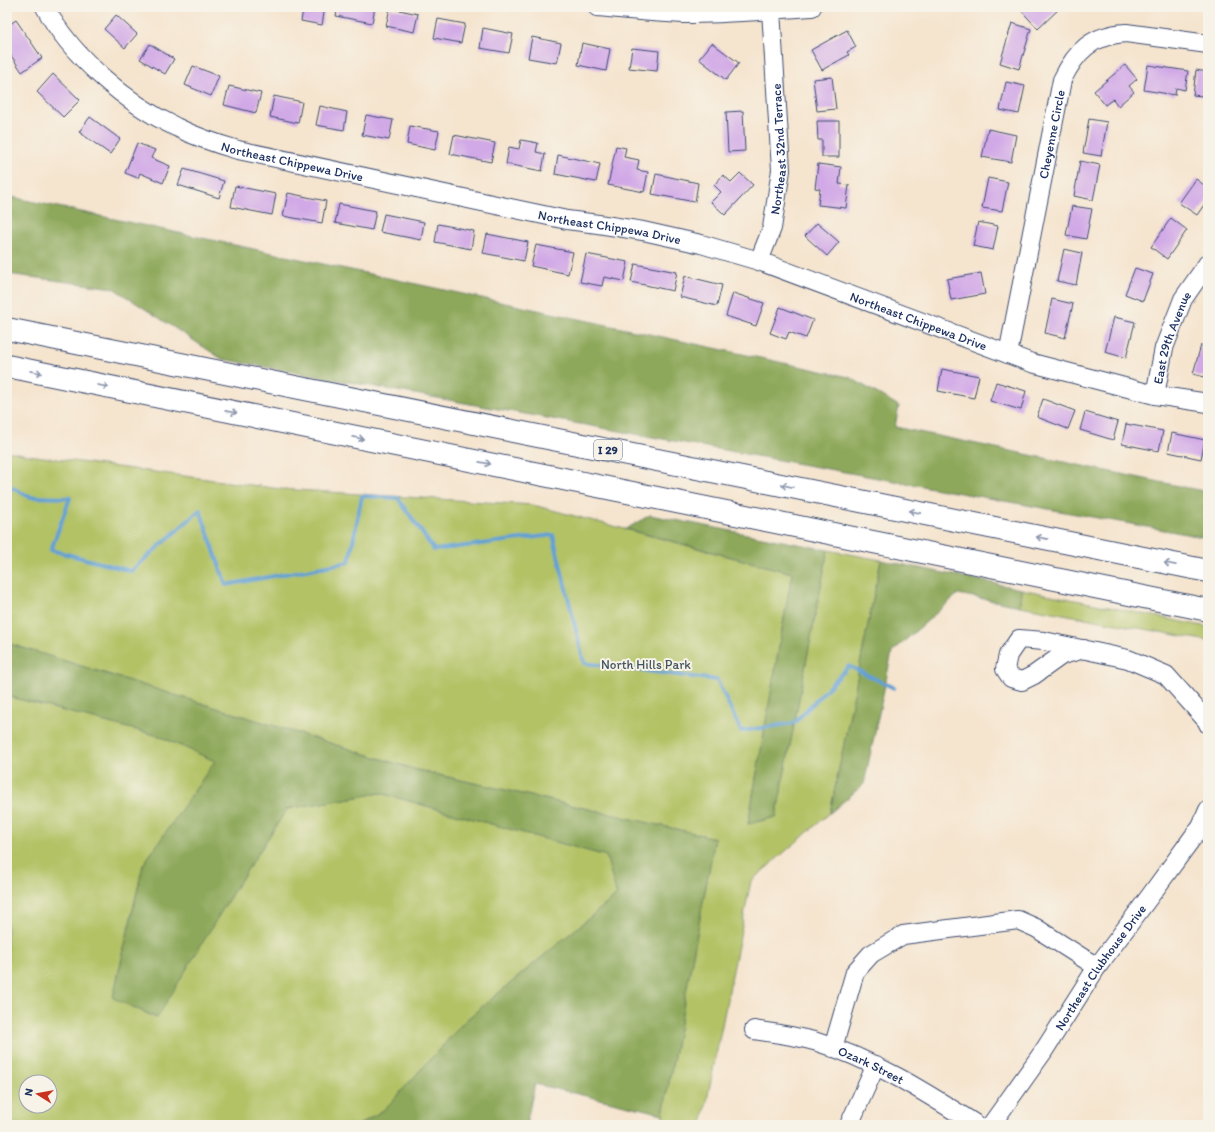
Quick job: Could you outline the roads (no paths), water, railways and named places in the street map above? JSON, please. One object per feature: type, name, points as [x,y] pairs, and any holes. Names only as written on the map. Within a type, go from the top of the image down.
[{"type":"highway","name":"I 29","points":[[7,329],[1208,571]]},
{"type":"highway","points":[[7,366],[1208,610]]},
{"type":"street","name":"Northeast Chippewa Drive","points":[[45,7],[56,26],[77,52],[127,98],[175,127],[206,140],[238,150],[567,220],[643,231],[701,244],[758,261],[1032,363],[1155,395],[1208,403]]},
{"type":"street","points":[[597,7],[654,13],[683,14],[812,7]]},
{"type":"street","name":"Northeast 32nd Terrace","points":[[758,261],[772,228],[781,170],[771,10]]},
{"type":"street","name":"Cheyenne Circle","points":[[1008,354],[1062,80],[1069,65],[1080,52],[1094,42],[1101,38],[1117,34],[1126,33],[1208,44]]},
{"type":"street","name":"East 29th Avenue","points":[[1155,395],[1164,348],[1183,299],[1208,263]]},
{"type":"street","points":[[1084,649],[1128,659],[1166,675],[1208,724]]},
{"type":"street","name":"Northeast Clubhouse Drive","points":[[991,1125],[1043,1052],[1097,967],[1201,826],[1208,810]]},
{"type":"street","points":[[833,1048],[856,972],[871,954],[903,935],[1018,920],[1036,928],[1097,967]]},
{"type":"street","name":"Ozark Street","points":[[754,1030],[814,1041],[876,1065],[927,1093],[977,1125]]},
{"type":"street","points":[[849,1125],[876,1065]]},
{"type":"waterway","points":[[7,485],[30,497],[70,498],[51,550],[131,571],[200,510],[226,585],[349,562],[362,496],[398,498],[434,550],[553,535],[584,663],[717,680],[741,731],[794,723],[849,666],[894,688]]},
{"type":"park label","name":"North Hills Park","points":[[646,664]]}]
